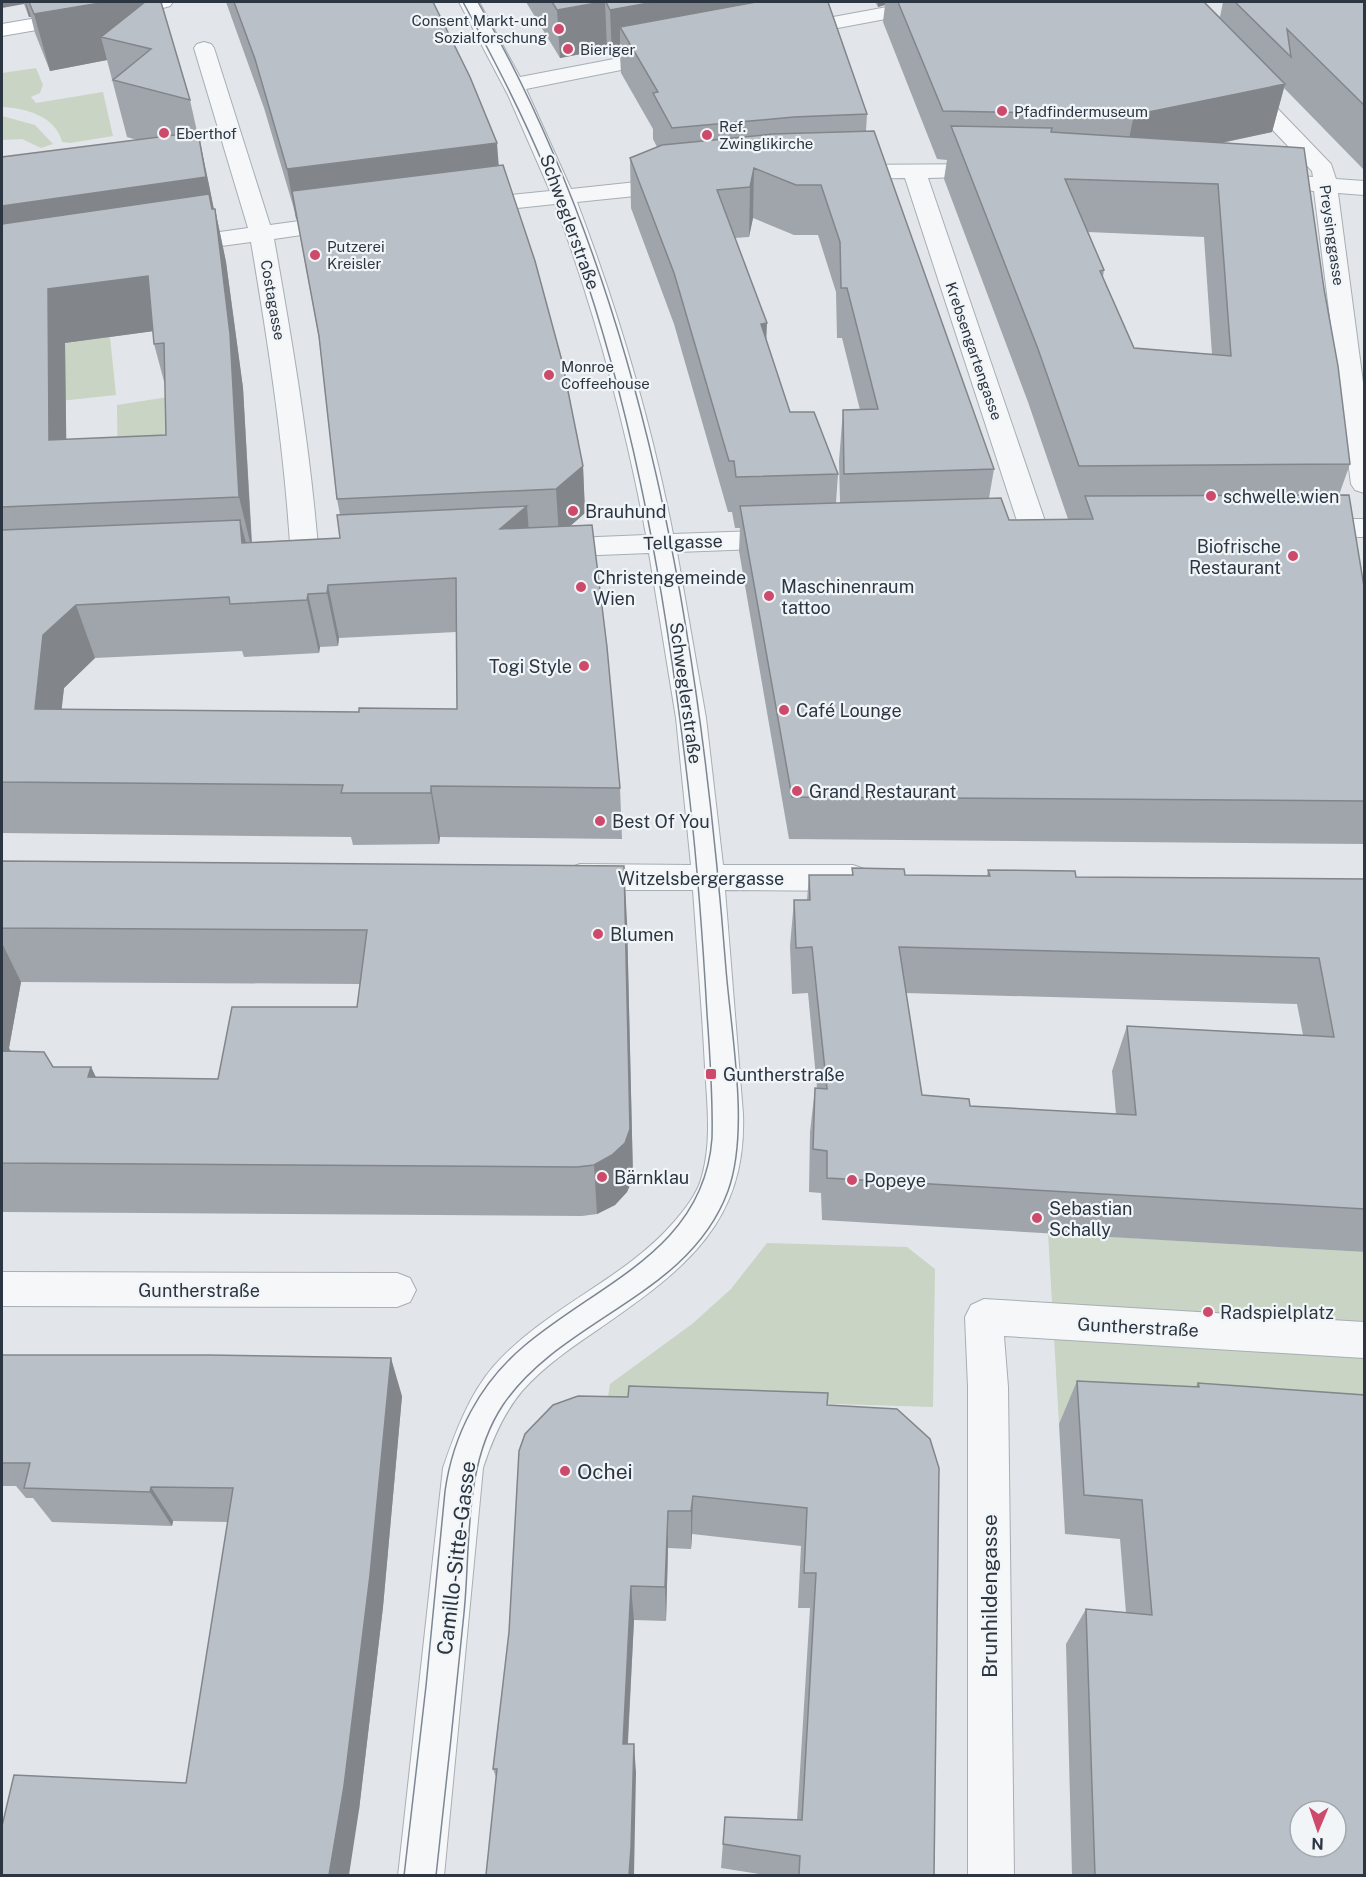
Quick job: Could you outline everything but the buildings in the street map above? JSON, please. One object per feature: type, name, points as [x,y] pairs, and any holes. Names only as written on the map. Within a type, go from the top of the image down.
[{"type":"main road","points":[[2,30],[108,6],[163,2]]},
{"type":"street","name":"Schweglerstraße","points":[[469,2],[514,85],[563,195],[616,354],[653,496],[692,720],[718,988],[726,1137],[723,1169],[714,1192],[681,1244],[653,1270],[609,1300]]},
{"type":"street","points":[[769,35],[944,2]]},
{"type":"street","name":"Costagasse","points":[[204,48],[261,233],[287,381],[306,560]]},
{"type":"street","points":[[514,85],[689,51]]},
{"type":"street","name":"Preysinggasse","points":[[1232,75],[1323,169],[1356,349],[1365,484]]},
{"type":"street","name":"Krebsengartengasse","points":[[914,171],[1034,531]]},
{"type":"street","points":[[823,172],[1008,171]]},
{"type":"street","points":[[1238,178],[1365,188]]},
{"type":"street","points":[[449,209],[563,195],[697,183]]},
{"type":"street","points":[[155,248],[367,219]]},
{"type":"street","points":[[1282,528],[1365,528]]},
{"type":"street","name":"Tellgasse","points":[[521,550],[811,538]]},
{"type":"street","name":"Witzelsbergergasse","points":[[550,877],[886,878]]},
{"type":"street","name":"Guntherstraße","points":[[2,1289],[397,1290]]},
{"type":"street","name":"Camillo-Sitte-Gasse","points":[[421,1875],[463,1468],[475,1430],[492,1400],[515,1371],[559,1334],[609,1300]]},
{"type":"street","name":"Guntherstraße","points":[[984,1317],[1365,1340]]},
{"type":"street","name":"Brunhildengasse","points":[[984,1317],[988,1387],[991,1875]]},
{"type":"green space","points":[[36,68],[43,85],[40,93],[31,97],[36,103],[103,92],[113,136],[70,143],[62,142],[53,126],[38,115],[20,109],[2,107],[2,73]]},
{"type":"green space","points":[[2,116],[35,125],[53,144],[41,148],[22,139],[2,140]]},
{"type":"green space","points":[[110,337],[116,395],[60,401],[60,344]]},
{"type":"green space","points":[[168,397],[181,495],[118,492],[117,405]]},
{"type":"green space","name":"Radspielplatz","points":[[1048,1233],[1364,1252],[1364,1440],[1059,1424]]},
{"type":"green space","points":[[767,1243],[907,1247],[935,1269],[933,1407],[608,1397],[610,1384],[692,1324],[731,1289]]},
{"type":"tram line","points":[[404,1876],[445,1491],[462,1430],[471,1411],[494,1376],[524,1346],[614,1282],[669,1236],[690,1209],[705,1177],[712,1138],[711,1076],[704,961],[690,802],[669,642],[640,482],[622,402],[575,247],[527,128],[463,2]]},
{"type":"tram line","points":[[436,1876],[464,1613],[471,1506],[481,1453],[490,1428],[503,1405],[528,1375],[558,1350],[655,1282],[685,1257],[710,1227],[728,1191],[738,1140],[735,1052],[715,844],[700,719],[680,594],[655,471],[623,349],[584,230],[536,114],[478,2]]},
{"type":"place","name":"Consent Markt- und Sozialforschung","points":[[559,29]]},
{"type":"place","name":"Bieriger","points":[[568,49]]},
{"type":"place","name":"Pfadfindermuseum","points":[[1002,111]]},
{"type":"place","name":"Eberthof","points":[[164,133]]},
{"type":"place","name":"Ref. Zwinglikirche","points":[[707,135]]},
{"type":"place","name":"Putzerei Kreisler","points":[[315,255]]},
{"type":"place","name":"Monroe Coffeehouse","points":[[549,375]]},
{"type":"place","name":"schwelle.wien","points":[[1211,496]]},
{"type":"place","name":"Brauhund","points":[[573,511]]},
{"type":"place","name":"Biofrische Restaurant","points":[[1293,556]]},
{"type":"place","name":"Christengemeinde Wien","points":[[581,587]]},
{"type":"place","name":"Maschinenraum tattoo","points":[[769,596]]},
{"type":"place","name":"Togi Style","points":[[584,666]]},
{"type":"place","name":"Café Lounge","points":[[784,710]]},
{"type":"place","name":"Grand Restaurant","points":[[797,791]]},
{"type":"place","name":"Best Of You","points":[[600,821]]},
{"type":"place","name":"Blumen","points":[[598,934]]},
{"type":"place","name":"Guntherstraße","points":[[711,1074]]},
{"type":"place","name":"Bärnklau","points":[[602,1177]]},
{"type":"place","name":"Popeye","points":[[852,1180]]},
{"type":"place","name":"Sebastian Schally","points":[[1037,1218]]},
{"type":"place","name":"Radspielplatz","points":[[1208,1312]]},
{"type":"place","name":"Ochei","points":[[565,1471]]}]
